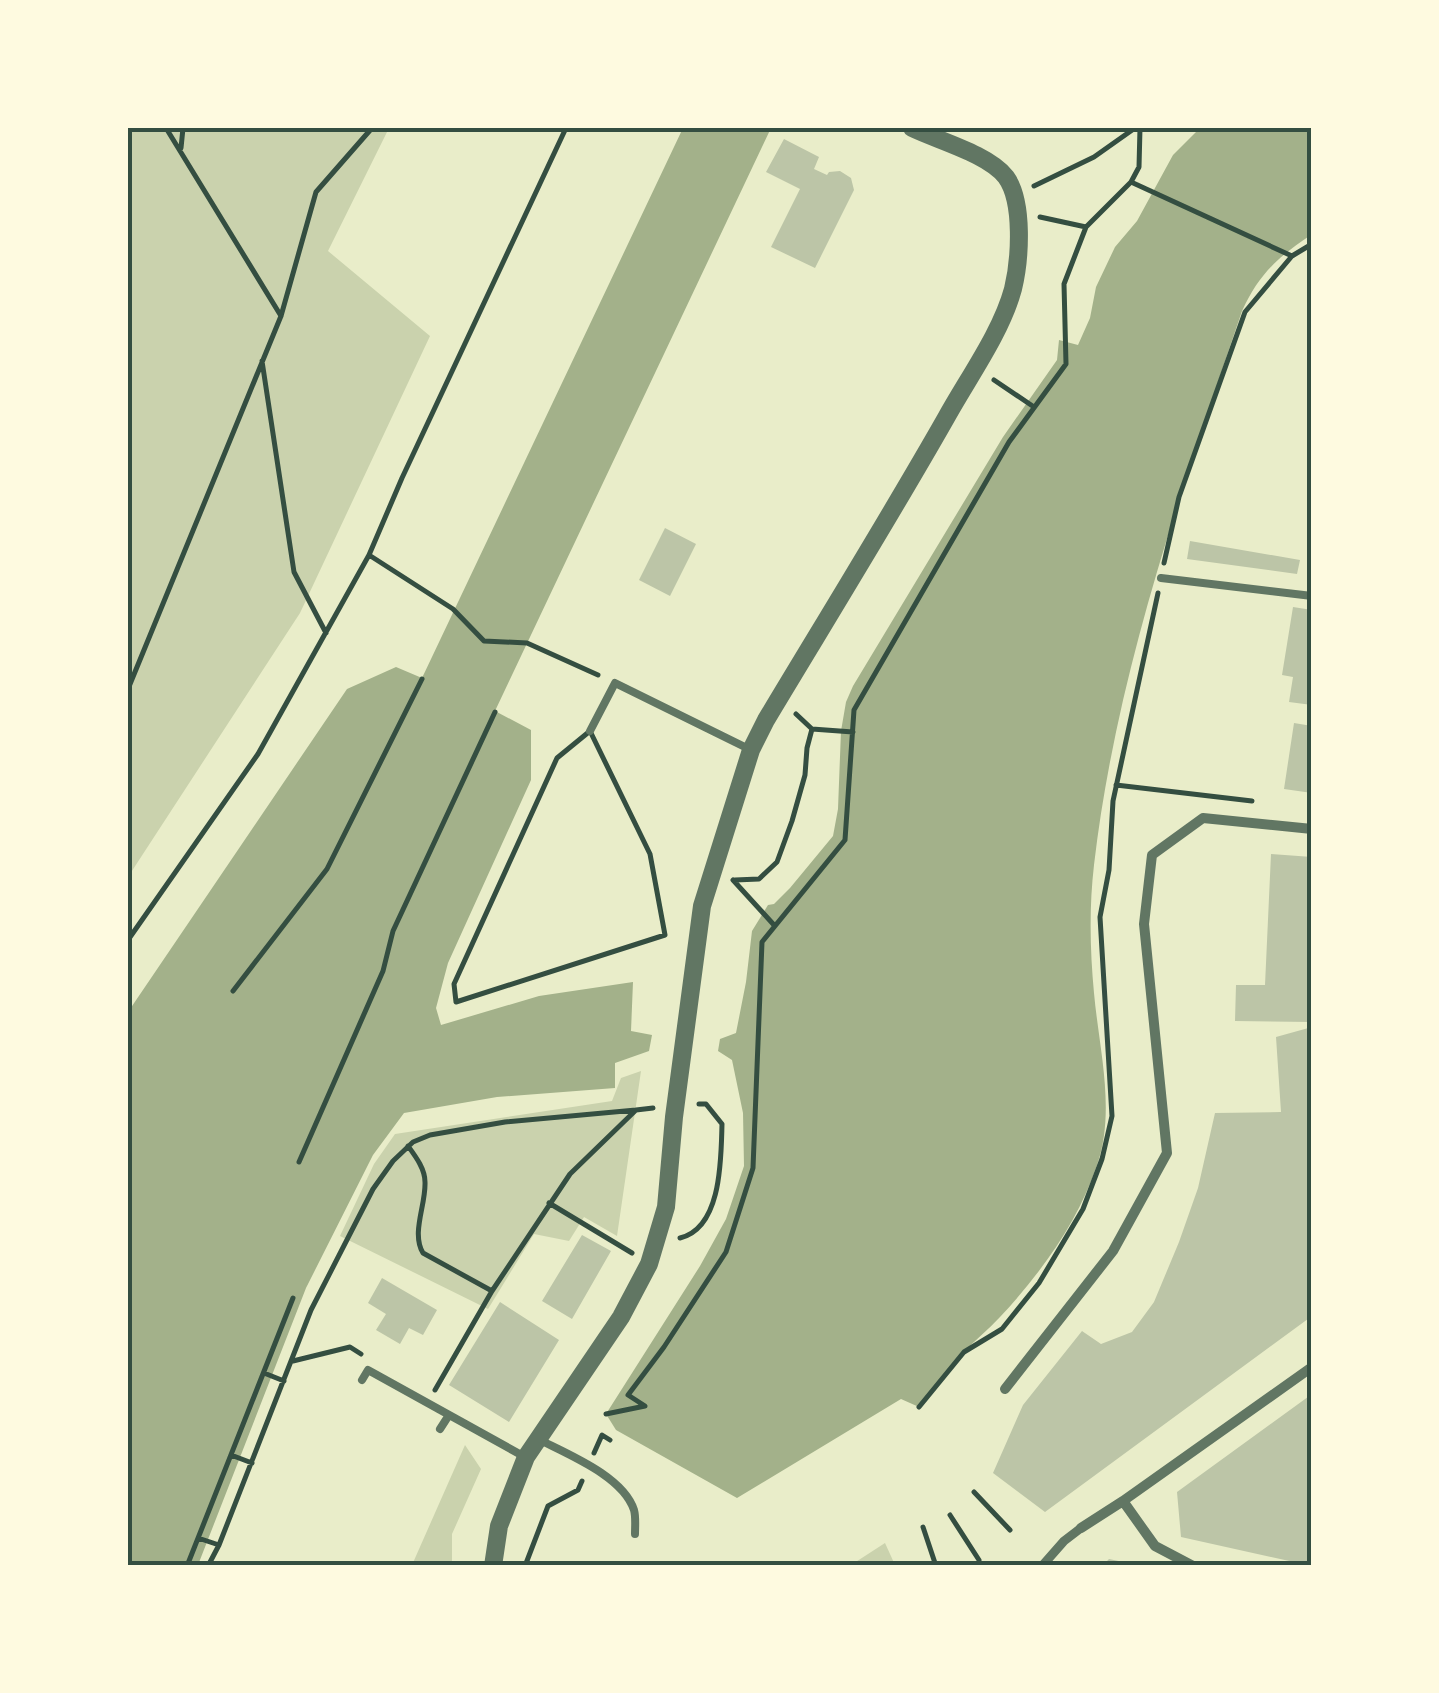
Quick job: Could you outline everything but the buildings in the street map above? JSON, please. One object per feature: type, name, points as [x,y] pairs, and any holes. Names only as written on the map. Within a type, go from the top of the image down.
[{"type":"street","points":[[493,1566],[499,1526],[526,1458],[621,1318],[649,1264],[666,1207],[702,906],[751,750],[919,466],[999,325],[1012,292],[1018,258],[1015,205],[1008,180],[992,164],[912,128]]},
{"type":"street","points":[[1005,1389],[1114,1251],[1168,1153],[1144,924],[1152,855],[1203,818],[1312,829]]},
{"type":"street","points":[[1042,1566],[1081,1528],[1312,1366]]},
{"type":"street","points":[[1124,1501],[1156,1546],[1193,1566]]},
{"type":"lane","points":[[1161,578],[1312,596]]},
{"type":"lane","points":[[590,731],[615,683],[751,750]]},
{"type":"lane","points":[[362,1380],[368,1370],[526,1458]]},
{"type":"lane","points":[[440,1429],[449,1415]]},
{"type":"lane","points":[[538,1438],[614,1483],[635,1511],[636,1534]]},
{"type":"path","points":[[166,128],[281,316]]},
{"type":"path","points":[[180,151],[182,128]]},
{"type":"path","points":[[128,688],[281,316],[316,192],[372,128]]},
{"type":"path","points":[[128,940],[258,754],[369,554],[566,128]]},
{"type":"path","points":[[1015,205],[1138,128]]},
{"type":"path","points":[[606,1414],[645,1406],[628,1395],[726,1252],[754,1168],[762,942],[844,840],[854,710],[1009,442],[1066,364],[1064,284],[1086,228],[1131,182],[1139,166],[1138,128]]},
{"type":"path","points":[[1131,182],[1289,255]]},
{"type":"path","points":[[1015,205],[1086,228]]},
{"type":"path","points":[[919,1407],[964,1352],[1002,1329],[1039,1282],[1083,1209],[1102,1159],[1112,1116],[1100,916],[1109,870],[1113,801],[1179,497],[1245,312],[1289,255],[1312,244]]},
{"type":"path","points":[[262,360],[294,572],[326,633]]},
{"type":"path","points":[[974,368],[1034,407]]},
{"type":"path","points":[[369,554],[454,609],[484,641],[526,642],[615,683]]},
{"type":"path","points":[[233,990],[327,869],[422,679]]},
{"type":"path","points":[[778,700],[812,729],[853,732]]},
{"type":"path","points":[[299,1162],[382,971],[393,930],[495,712]]},
{"type":"path","points":[[712,876],[759,879],[777,862],[805,775],[812,729]]},
{"type":"path","points":[[590,731],[650,854],[665,935],[456,1002],[454,984],[557,758],[590,731]]},
{"type":"path","points":[[1116,785],[1253,802]]},
{"type":"path","points":[[734,880],[774,926]]},
{"type":"path","points":[[208,1566],[311,1310],[374,1189],[408,1146],[430,1135],[505,1122],[706,1104],[722,1124],[717,1186],[709,1212],[686,1237],[669,1239],[658,1234]]},
{"type":"path","points":[[428,1404],[492,1291],[548,1204],[570,1174],[636,1110]]},
{"type":"path","points":[[408,1146],[426,1179],[417,1243],[424,1253],[492,1291]]},
{"type":"path","points":[[548,1204],[649,1264]]},
{"type":"path","points":[[187,1566],[294,1298]]},
{"type":"path","points":[[292,1361],[350,1347],[363,1355],[368,1370]]},
{"type":"path","points":[[264,1374],[284,1382]]},
{"type":"path","points":[[526,1566],[548,1506],[578,1490],[602,1436],[610,1440]]},
{"type":"path","points":[[231,1455],[252,1463]]},
{"type":"path","points":[[974,1492],[1010,1530]]},
{"type":"path","points":[[950,1514],[979,1560]]},
{"type":"path","points":[[923,1528],[936,1566]]},
{"type":"path","points":[[198,1538],[219,1546]]},
{"type":"shaded area","points":[[128,128],[389,128],[328,251],[430,336],[300,613],[128,877]]},
{"type":"shaded area","points":[[683,128],[771,128],[495,711],[531,730],[531,780],[448,963],[436,1008],[441,1025],[539,996],[633,982],[631,1031],[652,1035],[649,1051],[615,1063],[615,1088],[497,1097],[404,1113],[373,1155],[306,1288],[198,1565],[128,1566],[128,1012],[347,689],[396,667],[422,678]]},
{"type":"shaded area","points":[[1200,128],[1311,128],[1311,235],[1270,267],[1242,311],[1196,447],[1134,654],[1104,794],[1091,897],[1093,977],[1106,1102],[1097,1165],[1080,1207],[1044,1265],[919,1407],[901,1399],[737,1498],[616,1430],[606,1414],[700,1266],[726,1219],[744,1166],[743,1113],[732,1060],[718,1051],[720,1039],[736,1033],[752,931],[768,905],[790,888],[833,836],[841,731],[853,686],[1003,437],[1057,360],[1059,340],[1078,345],[1090,318],[1096,287],[1115,247],[1137,221],[1173,155]]},
{"type":"shaded area","points":[[641,1071],[617,1236],[584,1217],[569,1241],[534,1234],[488,1309],[340,1236],[374,1164],[395,1134],[612,1101],[621,1078]]},
{"type":"shaded area","points":[[465,1445],[481,1469],[452,1534],[452,1565],[412,1565]]},
{"type":"shaded area","points":[[885,1543],[895,1565],[851,1565]]}]
